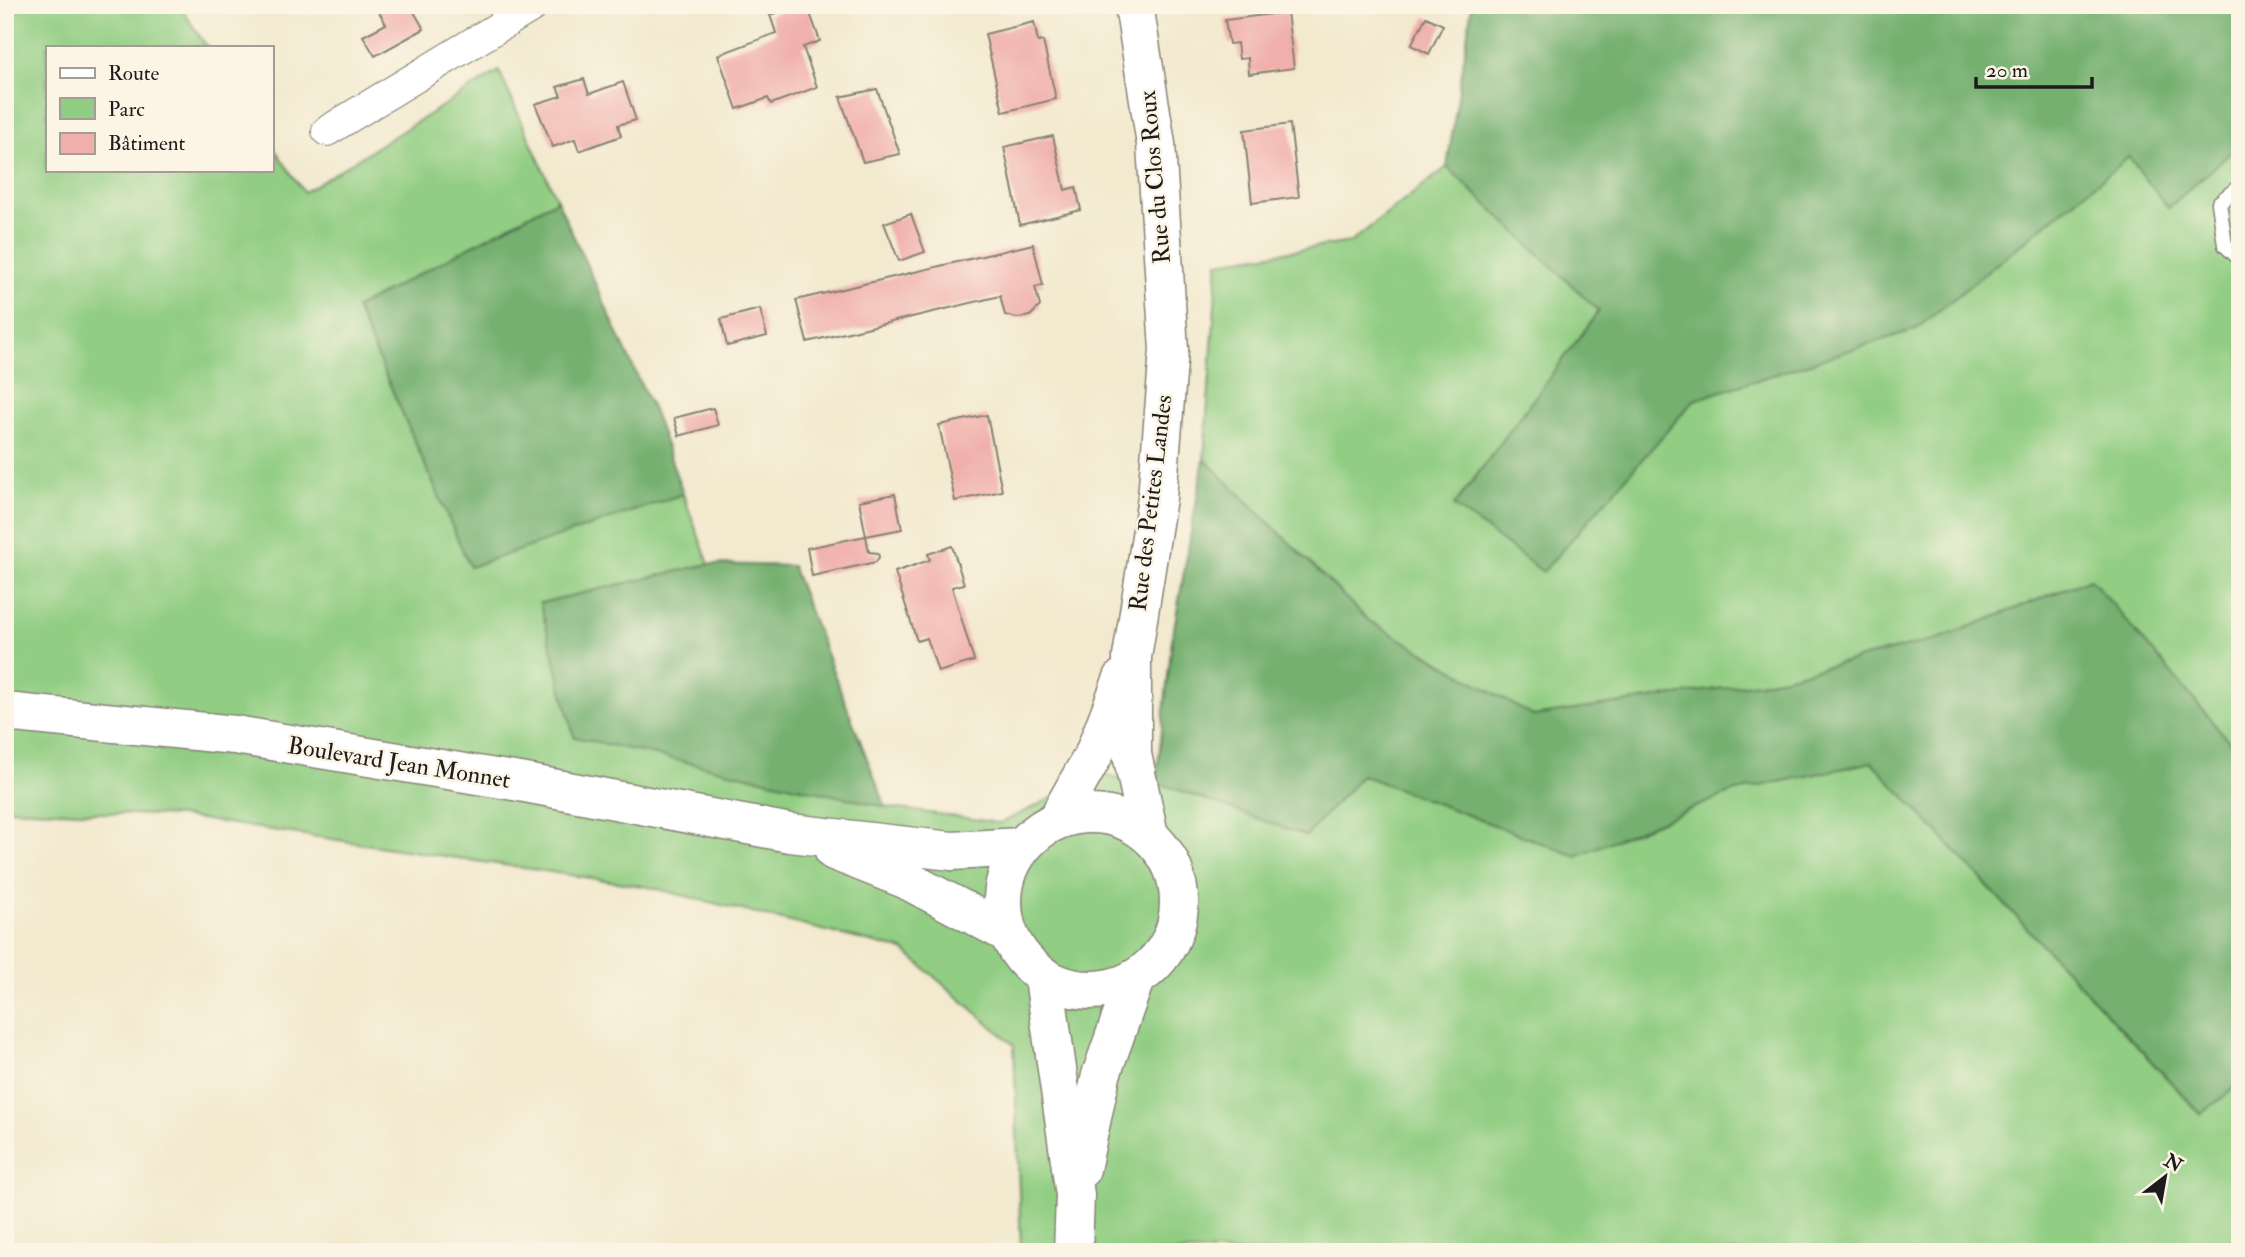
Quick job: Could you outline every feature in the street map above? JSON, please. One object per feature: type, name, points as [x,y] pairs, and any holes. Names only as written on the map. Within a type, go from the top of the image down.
[{"type":"main road","name":"Rue du Clos Roux","points":[[1134,5],[1156,144],[1169,350]]},
{"type":"main road","name":"Rue des Petites Landes","points":[[1149,835],[1132,754],[1132,657],[1157,498],[1169,350]]},
{"type":"main road","name":"Rue des Petites Landes","points":[[1057,820],[1094,754],[1132,657]]},
{"type":"main road","name":"Boulevard Jean Monnet","points":[[5,712],[235,736],[520,782],[790,834],[952,851],[1020,847]]},
{"type":"main road","points":[[1081,814],[1105,814],[1128,822],[1149,835],[1163,850],[1173,869],[1178,890],[1179,910],[1175,931],[1165,950],[1152,966],[1135,979],[1113,988],[1066,988],[1044,978],[1020,956],[1007,933],[1001,903],[1006,874],[1020,847],[1037,831],[1057,820],[1081,814]]},
{"type":"main road","name":"Boulevard Jean Monnet","points":[[790,834],[905,879],[1007,933]]},
{"type":"main road","points":[[1044,978],[1075,1195],[1073,1252]]},
{"type":"main road","points":[[1075,1195],[1101,1075],[1135,979]]},
{"type":"street","points":[[327,131],[535,5]]},
{"type":"lane","points":[[2240,186],[2219,203],[2225,244],[2240,259]]},
{"type":"green space","points":[[5,5],[179,5],[206,46],[46,46],[46,172],[273,172],[273,147],[304,192],[499,71],[557,200],[356,308],[470,567],[683,494],[709,564],[540,603],[886,807],[1001,823],[1099,775],[1156,782],[1306,835],[1362,775],[1576,856],[1732,792],[1872,762],[2200,1114],[2240,1084],[2240,1252],[1021,1252],[1014,1045],[903,950],[649,887],[179,816],[5,809]]},
{"type":"green space","points":[[1472,5],[2240,5],[2240,144],[2168,208],[2129,157],[1916,329],[1694,400],[1543,572],[1454,506],[1599,311],[1447,167]]},
{"type":"green space","points":[[2240,144],[2240,754],[2090,579],[1941,638],[1765,682],[1533,716],[1368,620],[1204,459],[1218,262],[1351,242],[1447,167],[1600,311],[1454,505],[1543,571],[1694,400],[1916,329],[2130,156],[2168,208]]},
{"type":"green space","points":[[557,200],[656,417],[683,494],[470,567],[356,308]]},
{"type":"green space","points":[[1204,459],[1368,620],[1533,716],[1765,682],[1941,638],[2091,579],[2240,754],[2240,1084],[2201,1114],[1872,762],[1732,792],[1576,856],[1362,775],[1306,836],[1156,782],[1172,640]]},
{"type":"green space","points":[[709,564],[792,566],[886,807],[574,737],[540,603]]},
{"type":"building","points":[[375,5],[410,5],[424,29],[375,56],[363,36],[386,24]]},
{"type":"building","points":[[796,5],[807,5],[820,41],[803,47],[817,87],[771,104],[768,98],[737,109],[718,55],[776,33],[770,15]]},
{"type":"building","points":[[1287,12],[1294,68],[1249,74],[1248,58],[1239,59],[1237,43],[1229,44],[1225,20]]},
{"type":"building","points":[[1426,17],[1443,25],[1429,54],[1411,45]]},
{"type":"building","points":[[1034,22],[1038,42],[1043,41],[1056,99],[1003,112],[985,34]]},
{"type":"building","points":[[584,79],[589,94],[623,82],[636,120],[618,125],[621,136],[579,151],[575,139],[553,147],[535,104],[561,96],[557,87]]},
{"type":"building","points":[[877,89],[900,154],[863,162],[840,97]]},
{"type":"building","points":[[1290,124],[1299,197],[1252,203],[1244,130]]},
{"type":"building","points":[[1053,136],[1065,190],[1076,187],[1081,210],[1020,225],[1004,147]]},
{"type":"building","points":[[911,214],[925,252],[899,261],[884,223]]},
{"type":"building","points":[[1033,244],[1043,285],[1035,287],[1040,306],[1030,316],[1017,318],[1005,315],[1000,296],[807,342],[796,300]]},
{"type":"building","points":[[760,309],[767,336],[727,346],[721,319]]},
{"type":"building","points":[[713,408],[718,425],[679,436],[674,418]]},
{"type":"building","points":[[987,415],[1002,491],[955,501],[939,425]]},
{"type":"building","points":[[895,494],[902,529],[866,536],[859,501]]},
{"type":"building","points":[[866,536],[869,552],[878,553],[876,562],[812,576],[807,548]]},
{"type":"building","points":[[952,546],[964,584],[952,587],[974,661],[938,672],[927,638],[917,641],[895,572],[930,560],[928,554]]}]
